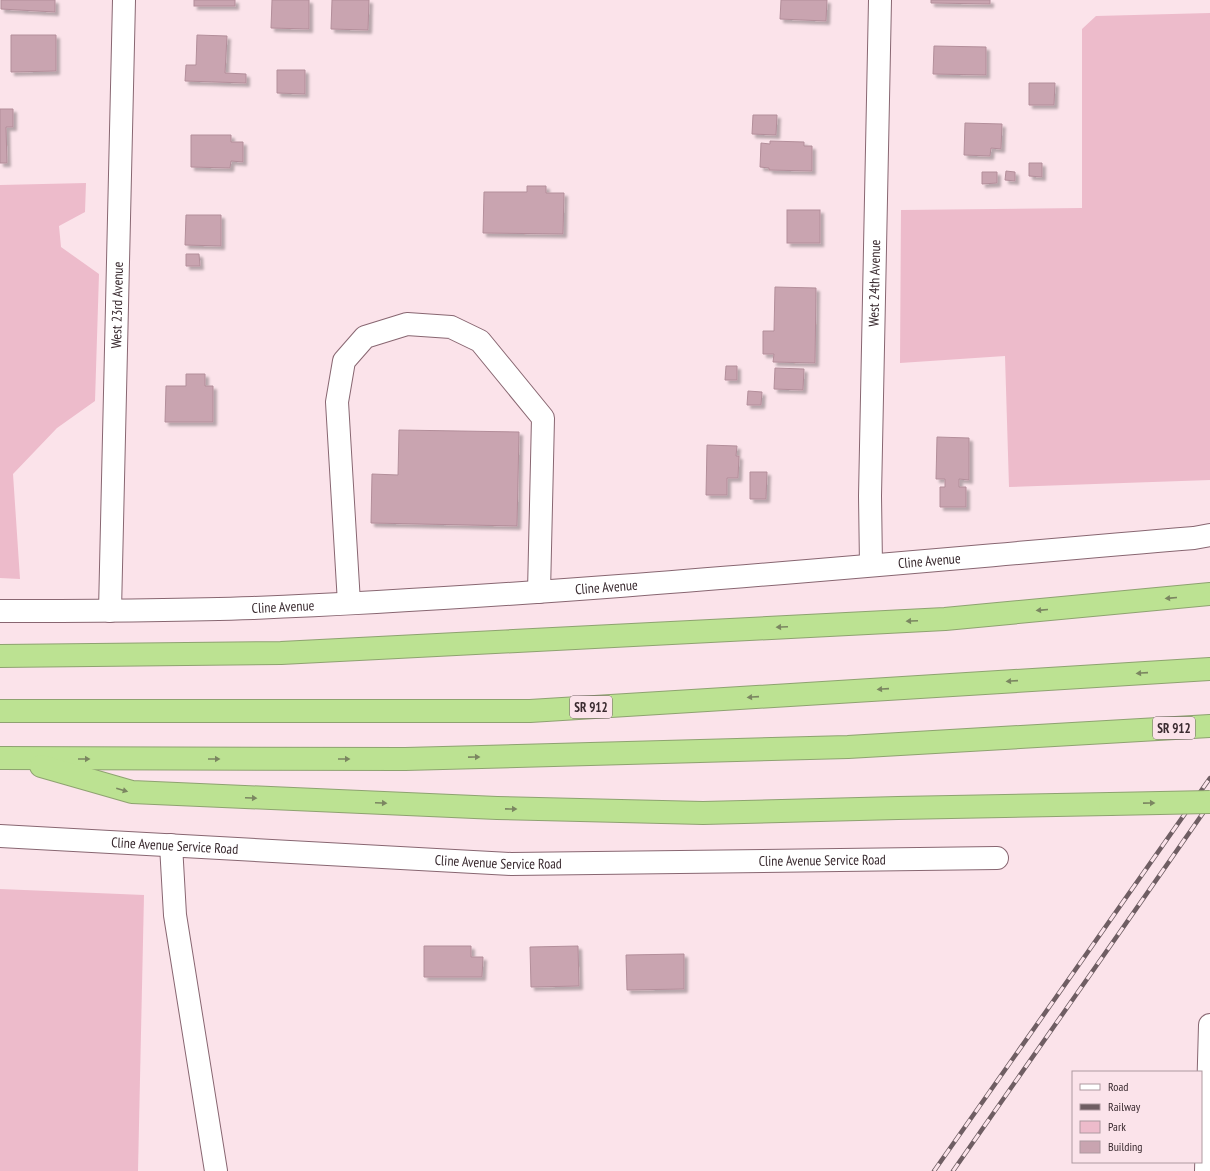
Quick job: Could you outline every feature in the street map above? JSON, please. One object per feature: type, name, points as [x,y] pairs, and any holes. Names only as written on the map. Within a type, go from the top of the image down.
[{"type":"highway","points":[[0,656],[282,653],[945,619],[1210,594]]},
{"type":"highway","name":"SR 912","points":[[0,711],[530,711],[1210,669]]},
{"type":"highway","name":"SR 912","points":[[9,758],[405,758],[848,747],[1210,726]]},
{"type":"highway","points":[[9,758],[132,792],[482,808],[703,813],[1210,802]]},
{"type":"street","name":"West 23rd Avenue","points":[[110,611],[124,0]]},
{"type":"street","name":"West 24th Avenue","points":[[870,565],[870,488],[880,0]]},
{"type":"street","points":[[349,603],[337,402],[344,361],[365,337],[406,324],[451,327],[480,341],[543,418],[539,592]]},
{"type":"street","name":"Cline Avenue","points":[[0,611],[110,611],[249,608],[539,592],[1194,538],[1210,535]]},
{"type":"street","name":"Cline Avenue Service Road","points":[[0,836],[512,864],[997,858]]},
{"type":"street","points":[[171,845],[175,915],[216,1171]]},
{"type":"street","points":[[1206,1171],[1210,1025]]},
{"type":"green space","points":[[1210,13],[1210,480],[1009,487],[1005,356],[900,363],[901,210],[1082,208],[1082,29],[1096,16]]},
{"type":"green space","points":[[86,183],[85,212],[59,226],[61,247],[99,274],[95,401],[57,428],[13,474],[20,579],[0,578],[0,185]]},
{"type":"green space","points":[[0,889],[144,895],[138,1171],[0,1171]]},
{"type":"building","points":[[1,0],[55,0],[55,12],[1,9]]},
{"type":"building","points":[[194,0],[235,0],[235,6],[194,6]]},
{"type":"building","points":[[272,0],[309,0],[309,29],[271,28]]},
{"type":"building","points":[[332,0],[369,0],[368,30],[331,29]]},
{"type":"building","points":[[781,0],[827,0],[826,21],[780,19]]},
{"type":"building","points":[[931,0],[990,0],[990,4],[931,3]]},
{"type":"building","points":[[11,35],[56,35],[56,71],[11,72]]},
{"type":"building","points":[[197,35],[227,36],[225,73],[246,74],[246,83],[185,81],[186,65],[196,65]]},
{"type":"building","points":[[934,46],[986,47],[986,75],[933,74]]},
{"type":"building","points":[[277,70],[305,70],[305,94],[277,93]]},
{"type":"building","points":[[1029,83],[1055,83],[1054,105],[1029,105]]},
{"type":"building","points":[[0,109],[13,109],[13,127],[6,127],[7,163],[0,163]]},
{"type":"building","points":[[753,115],[777,115],[776,135],[752,134]]},
{"type":"building","points":[[965,123],[1002,124],[1001,149],[991,148],[990,156],[964,155]]},
{"type":"building","points":[[191,135],[231,135],[231,142],[243,142],[243,162],[231,161],[230,168],[191,167]]},
{"type":"building","points":[[770,141],[804,142],[804,146],[812,146],[812,171],[769,170],[769,168],[760,167],[761,143],[770,144]]},
{"type":"building","points":[[1029,163],[1042,163],[1042,177],[1029,176]]},
{"type":"building","points":[[1006,171],[1015,172],[1015,181],[1005,180]]},
{"type":"building","points":[[982,172],[997,172],[997,183],[982,184]]},
{"type":"building","points":[[527,186],[546,186],[546,193],[564,193],[563,234],[483,233],[484,192],[527,192]]},
{"type":"building","points":[[787,210],[820,210],[820,243],[787,243]]},
{"type":"building","points":[[186,215],[221,215],[221,246],[185,245]]},
{"type":"building","points":[[186,254],[199,254],[200,266],[186,266]]},
{"type":"building","points":[[775,287],[816,288],[815,363],[773,362],[774,354],[763,354],[763,331],[774,331]]},
{"type":"building","points":[[726,366],[737,366],[737,380],[725,380]]},
{"type":"building","points":[[775,368],[804,369],[803,390],[774,389]]},
{"type":"building","points":[[186,374],[205,374],[205,386],[213,386],[213,422],[165,422],[166,386],[186,386]]},
{"type":"building","points":[[748,391],[762,392],[761,405],[747,405]]},
{"type":"building","points":[[399,430],[519,432],[517,526],[371,523],[372,474],[398,475]]},
{"type":"building","points":[[937,437],[969,438],[969,480],[959,479],[959,487],[966,487],[966,507],[940,507],[940,487],[945,487],[945,479],[936,479]]},
{"type":"building","points":[[707,445],[737,446],[736,456],[739,456],[738,478],[727,478],[727,495],[706,495]]},
{"type":"building","points":[[750,472],[767,472],[766,499],[750,499]]},
{"type":"building","points":[[424,946],[471,946],[471,957],[483,957],[482,977],[424,977]]},
{"type":"building","points":[[578,946],[579,986],[531,987],[530,947]]},
{"type":"building","points":[[684,954],[684,989],[627,990],[626,955]]},
{"type":"railway","points":[[934,1171],[1210,778]]},
{"type":"railway","points":[[953,1171],[1210,803]]}]
